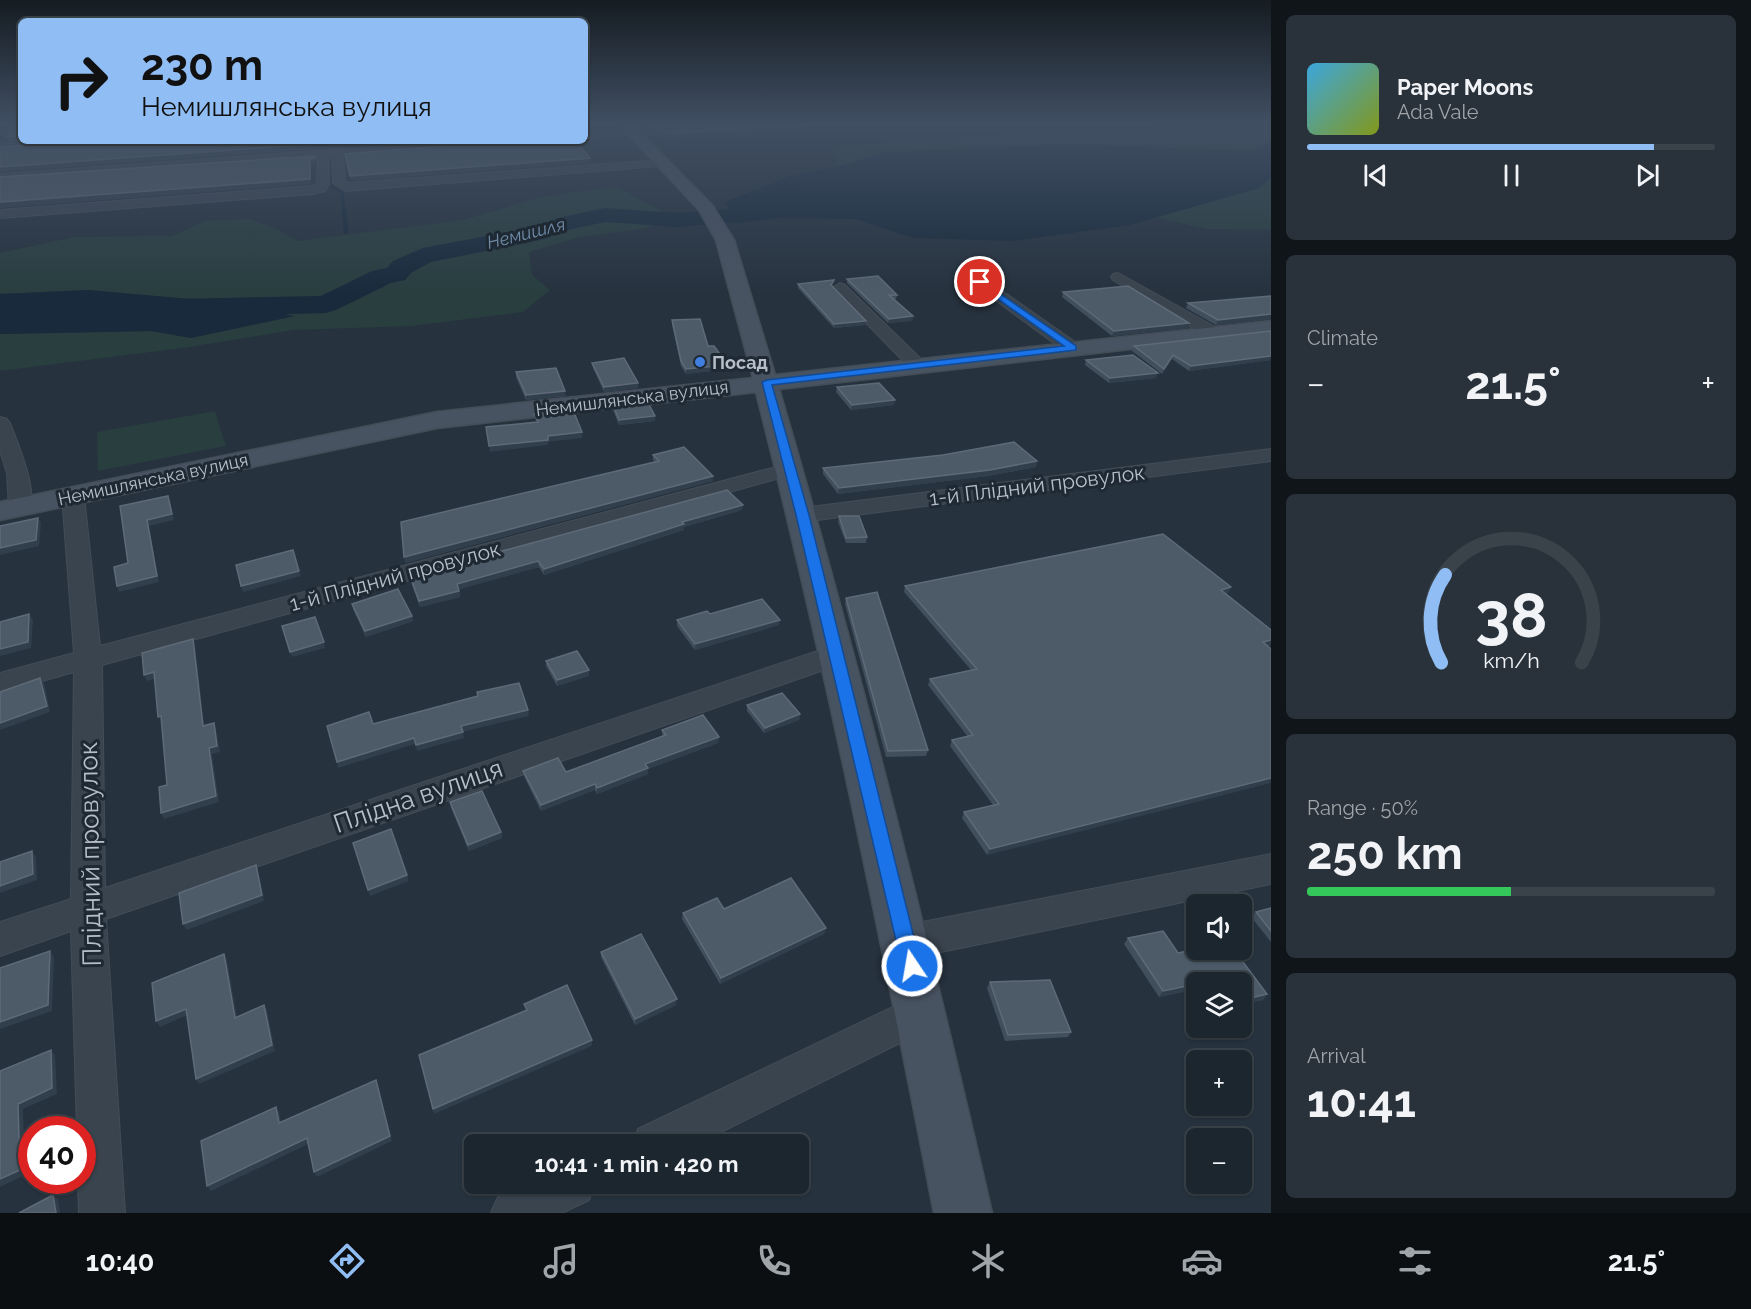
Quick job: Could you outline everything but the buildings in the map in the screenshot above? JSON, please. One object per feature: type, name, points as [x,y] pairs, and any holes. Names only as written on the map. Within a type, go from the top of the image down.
[{"type":"street","points":[[323,181],[323,184],[331,187],[339,183],[339,181]]},
{"type":"street","points":[[0,214],[419,181]]},
{"type":"street","points":[[679,181],[706,208],[724,240],[791,469],[907,942],[963,1213]]},
{"type":"street","points":[[1118,277],[1213,333]]},
{"type":"street","points":[[980,282],[1072,348]]},
{"type":"street","points":[[840,288],[918,366]]},
{"type":"street","name":"Немишлянська вулиця","points":[[10,509],[437,420],[1271,327]]},
{"type":"street","points":[[0,423],[18,473],[10,509]]},
{"type":"street","name":"1-й Плідний провулок","points":[[802,515],[1271,455]]},
{"type":"street","name":"1-й Плідний провулок","points":[[0,683],[791,469]]},
{"type":"street","name":"Плідний провулок","points":[[73,496],[88,658],[88,908],[102,1213]]},
{"type":"street","name":"Плідна вулиця","points":[[0,939],[837,655]]},
{"type":"street","points":[[907,942],[1271,868]]},
{"type":"street","points":[[673,1134],[922,1012]]},
{"type":"street","points":[[513,1213],[552,1194]]},
{"type":"green space","points":[[1271,181],[1271,230],[1207,229],[1154,217],[1259,188]]},
{"type":"green space","points":[[616,187],[670,215],[647,228],[580,237],[529,252],[532,275],[550,290],[523,312],[412,326],[294,330],[183,348],[0,371],[0,334],[152,331],[191,338],[211,301],[88,290],[0,294],[0,253],[75,237],[172,236],[205,221],[249,219],[275,228],[297,241],[463,220],[541,197]]},
{"type":"green space","points":[[215,411],[226,446],[98,471],[97,432]]},
{"type":"water","points":[[778,181],[1268,181],[1259,188],[1130,225],[1012,241],[913,238],[855,219],[777,218],[738,223],[725,202]]},
{"type":"water","points":[[88,290],[211,301],[295,316],[191,338],[152,331],[0,334],[0,294]]},
{"type":"waterway","points":[[332,181],[332,187],[342,192],[344,212]]},
{"type":"waterway","name":"Немишля","points":[[174,308],[326,304],[382,277],[396,274],[402,267],[423,256],[540,233],[565,223],[605,215],[677,220],[748,214],[791,193]]},
{"type":"waterway","points":[[344,211],[346,232]]},
{"type":"place","name":"Посад","points":[[700,362]]},
{"type":"route","points":[[912,966],[791,469],[767,382],[1072,348],[980,282]]}]
